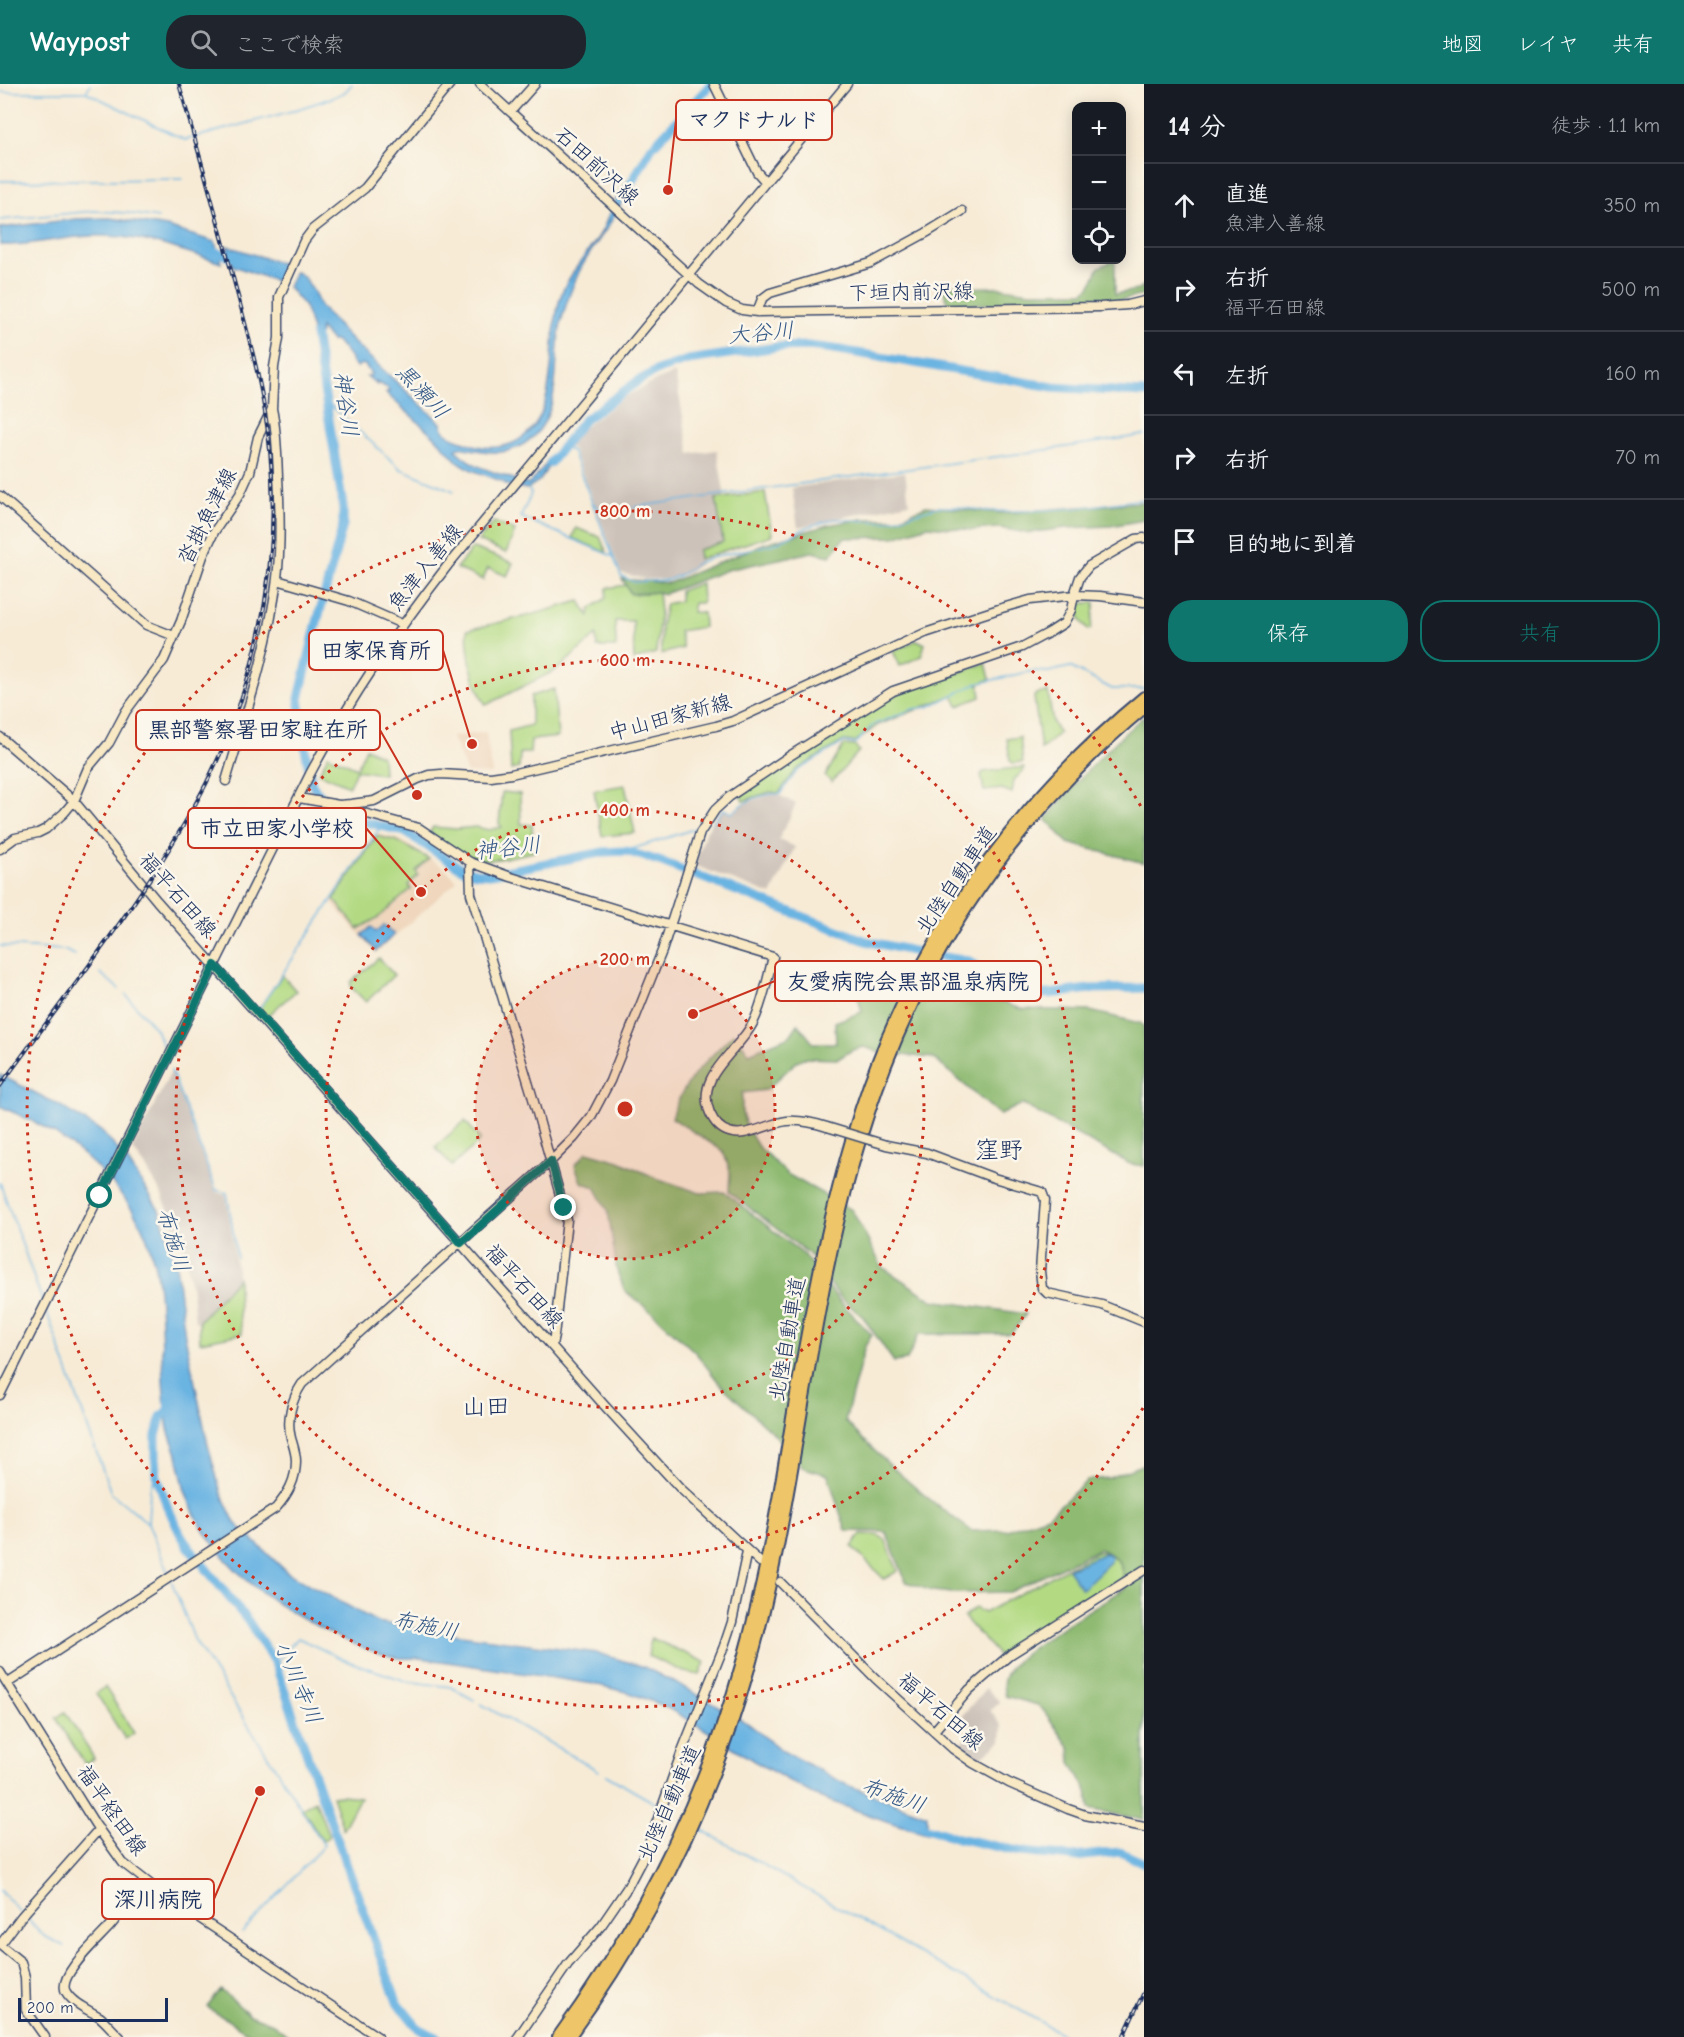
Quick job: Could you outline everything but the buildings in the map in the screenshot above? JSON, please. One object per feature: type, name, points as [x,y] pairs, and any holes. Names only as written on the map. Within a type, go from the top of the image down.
[{"type":"highway","name":"北陸自動車道","points":[[558,2037],[634,1939],[693,1814],[738,1704],[787,1500],[823,1291],[847,1185],[886,1063],[923,976],[988,862],[1044,792],[1098,737],[1144,696]]},
{"type":"highway","name":"北陸自動車道","points":[[939,945],[1027,826],[1076,770],[1144,708]]},
{"type":"highway","name":"北陸自動車道","points":[[568,2037],[606,1975]]},
{"type":"main road","name":"沓掛魚津線","points":[[0,849],[15,838],[46,830],[74,801],[88,768],[108,743],[126,711],[158,670],[174,636],[214,532],[240,494],[250,472],[258,437],[272,409],[274,367],[279,338],[278,307],[281,290],[296,255],[313,229],[352,200],[379,173],[450,84]]},
{"type":"main road","name":"石田前沢線","points":[[480,84],[689,275]]},
{"type":"main road","points":[[511,111],[535,84]]},
{"type":"main road","name":"魚津入善線","points":[[0,1395],[310,774],[347,707],[402,624],[510,490],[847,84]]},
{"type":"main road","points":[[716,88],[757,172],[765,181]]},
{"type":"main road","points":[[757,312],[762,299],[770,293],[871,263],[962,211]]},
{"type":"main road","name":"下垣内前沢線","points":[[689,275],[715,297],[726,303],[742,310],[757,312],[1100,308],[1144,301]]},
{"type":"main road","points":[[226,781],[258,674],[277,580],[280,510],[272,409]]},
{"type":"main road","points":[[0,496],[146,625],[174,636]]},
{"type":"main road","points":[[8,1683],[276,1508],[291,1487],[296,1461],[289,1428],[290,1413],[294,1398],[302,1384],[551,1161],[591,1117],[610,1082],[646,995],[700,833],[715,810],[729,797],[893,691],[1022,647],[1050,632],[1064,623],[1071,610],[1080,577],[1089,566],[1136,539],[1144,538]]},
{"type":"main road","points":[[277,580],[349,601],[402,624]]},
{"type":"main road","name":"中山田家新線","points":[[299,798],[339,805],[375,801],[418,778],[429,775],[491,777],[510,774],[725,724],[925,633],[1030,600],[1074,595],[1144,602]]},
{"type":"main road","name":"福平石田線","points":[[0,737],[74,801],[158,901],[612,1413],[680,1488],[760,1562]]},
{"type":"main road","points":[[351,804],[352,808],[360,812],[418,828],[473,864],[773,957],[752,1026],[712,1075],[707,1085],[708,1109],[719,1127],[730,1133],[742,1133],[786,1121],[808,1121],[886,1145],[927,1153],[994,1178],[1042,1192],[1045,1200],[1040,1271],[1042,1288],[1047,1293],[1102,1305],[1144,1322]]},
{"type":"main road","points":[[473,864],[469,877],[471,894],[567,1220],[552,1345]]},
{"type":"main road","points":[[518,2037],[562,1972],[601,1926],[627,1888],[646,1852],[682,1751],[720,1658],[732,1622],[747,1551]]},
{"type":"main road","points":[[934,1731],[969,1690],[1011,1654],[1144,1570]]},
{"type":"main road","name":"福平石田線","points":[[780,1582],[875,1678],[953,1749],[973,1763],[1052,1803],[1085,1815],[1144,1827]]},
{"type":"main road","name":"福平経田線","points":[[0,1672],[123,1863],[144,1880],[378,2037]]},
{"type":"main road","points":[[45,2037],[26,2010],[24,1968],[15,1956],[0,1945],[21,1917],[99,1829]]},
{"type":"main road","points":[[120,2037],[101,2019],[78,2003],[64,1987],[74,1967],[109,1928],[144,1880]]},
{"type":"shaded area","points":[[675,373],[690,454],[717,450],[725,498],[717,500],[723,543],[698,550],[700,564],[685,574],[667,579],[645,579],[621,573],[573,449],[566,446],[579,431],[626,396]]},
{"type":"shaded area","points":[[905,472],[909,503],[798,527],[792,488]]},
{"type":"shaded area","points":[[486,732],[492,774],[467,773],[452,737]]},
{"type":"shaded area","points":[[769,795],[779,795],[796,804],[779,839],[795,847],[771,895],[694,865],[707,830],[722,809],[732,814],[747,802]]},
{"type":"shaded area","points":[[375,833],[401,840],[446,869],[457,881],[376,953],[330,901]]},
{"type":"shaded area","points":[[171,1072],[215,1190],[226,1195],[238,1278],[199,1321],[195,1322],[184,1248],[161,1193],[132,1149]]},
{"type":"shaded area","points":[[986,1688],[1000,1702],[990,1710],[1002,1726],[1001,1741],[978,1760],[957,1747],[976,1730],[962,1716]]},
{"type":"green space","points":[[1115,264],[1115,294],[1138,290],[1144,285],[1144,295],[1100,304],[948,304],[943,290],[955,285],[959,288],[995,287],[1030,292],[1083,292],[1090,287],[1099,267]]},
{"type":"green space","points":[[765,492],[772,535],[699,559],[698,550],[723,542],[716,499]]},
{"type":"green space","points":[[1144,502],[1144,520],[1110,526],[1028,533],[999,528],[972,530],[928,526],[894,537],[844,538],[830,556],[812,552],[727,570],[664,594],[658,592],[631,594],[622,579],[669,583],[763,544],[828,525],[862,519],[897,519],[926,506],[1003,513]]},
{"type":"green space","points":[[494,522],[515,531],[506,553],[478,541]]},
{"type":"green space","points":[[576,528],[600,537],[607,553],[572,538]]},
{"type":"green space","points":[[473,548],[513,563],[507,576],[488,568],[483,580],[456,568]]},
{"type":"green space","points":[[701,583],[702,603],[694,603],[692,612],[703,613],[704,627],[679,631],[683,648],[661,654],[661,626],[666,604],[680,601],[680,591]]},
{"type":"green space","points":[[627,585],[631,594],[658,592],[660,612],[656,653],[634,660],[633,621],[615,621],[616,647],[597,647],[596,635],[558,669],[486,705],[477,687],[472,669],[467,630],[580,601],[589,616],[590,609],[606,598],[607,588]]},
{"type":"green space","points":[[1095,602],[1091,628],[1088,630],[1080,619],[1078,604]]},
{"type":"green space","points":[[917,640],[925,644],[921,656],[900,666],[893,651]]},
{"type":"green space","points":[[986,663],[990,679],[979,684],[981,697],[958,706],[953,695],[878,725],[855,742],[844,741],[796,770],[779,793],[770,792],[743,801],[740,795],[884,700]]},
{"type":"green space","points":[[554,689],[558,737],[531,740],[530,753],[520,753],[519,768],[511,770],[509,731],[531,725],[531,696]]},
{"type":"green space","points":[[1048,692],[1053,723],[1059,733],[1041,750],[1034,697],[1036,694]]},
{"type":"green space","points":[[1144,716],[1144,863],[1068,843],[1046,819],[1093,765]]},
{"type":"green space","points":[[1020,737],[1023,762],[1013,763],[1010,761],[1007,739]]},
{"type":"green space","points":[[844,745],[855,746],[859,751],[832,782],[825,776]]},
{"type":"green space","points":[[366,748],[382,756],[383,774],[356,770],[349,786],[319,773],[328,755],[357,768]]},
{"type":"green space","points":[[1024,767],[1024,770],[1014,780],[1012,793],[1002,789],[984,791],[981,775],[983,772]]},
{"type":"green space","points":[[625,785],[635,833],[602,836],[594,790]]},
{"type":"green space","points":[[502,792],[520,794],[521,824],[532,825],[533,852],[497,859],[476,859],[457,852],[430,832],[433,827],[456,829],[476,827],[489,830],[502,827],[499,824]]},
{"type":"green space","points":[[377,836],[397,841],[429,859],[416,871],[418,875],[408,885],[411,889],[379,917],[358,929],[334,899]]},
{"type":"green space","points":[[379,958],[394,975],[366,1002],[351,987],[351,982]]},
{"type":"green space","points":[[282,975],[296,991],[266,1017],[259,1009]]},
{"type":"green space","points":[[854,980],[952,985],[1021,1009],[1090,1011],[1140,1023],[1144,1026],[1144,1166],[1130,1164],[1022,1104],[1000,1115],[933,1058],[883,1053],[864,1047],[852,1050],[838,1059],[803,1058],[766,1090],[742,1093],[742,1112],[746,1126],[757,1145],[787,1174],[852,1210],[882,1267],[932,1300],[1026,1314],[1011,1334],[919,1334],[907,1360],[894,1362],[863,1317],[840,1297],[809,1254],[729,1192],[730,1171],[723,1151],[672,1118],[676,1105],[689,1082],[734,1033],[749,1053],[790,1036],[798,1024],[813,1043],[836,1043],[835,1022],[862,1012]]},
{"type":"green space","points":[[465,1121],[481,1140],[452,1166],[435,1147]]},
{"type":"green space","points":[[587,1152],[619,1161],[656,1178],[700,1193],[724,1192],[803,1254],[838,1299],[872,1335],[865,1346],[845,1421],[906,1479],[972,1531],[1007,1530],[1048,1516],[1088,1480],[1109,1478],[1144,1464],[1144,1820],[1090,1809],[1087,1791],[1071,1762],[1070,1748],[1044,1711],[1038,1705],[1005,1696],[1003,1687],[1006,1674],[1026,1653],[1125,1588],[1122,1568],[1117,1559],[1099,1549],[1010,1592],[952,1593],[932,1591],[906,1582],[886,1532],[846,1531],[828,1475],[802,1467],[776,1436],[720,1384],[696,1353],[625,1291],[617,1271],[608,1211],[595,1187],[581,1182],[575,1165]]},
{"type":"green space","points":[[238,1278],[242,1334],[200,1342],[199,1321]]},
{"type":"green space","points":[[861,1534],[877,1535],[885,1539],[898,1571],[884,1579],[852,1547]]},
{"type":"green space","points":[[1097,1552],[1109,1552],[1119,1563],[1124,1577],[999,1656],[964,1617],[975,1608],[984,1613]]},
{"type":"green space","points":[[651,1638],[705,1662],[700,1675],[684,1672],[648,1656]]},
{"type":"green space","points":[[105,1687],[134,1733],[125,1739],[96,1693]]},
{"type":"green space","points":[[65,1712],[94,1758],[85,1764],[56,1718]]},
{"type":"green space","points":[[332,1796],[360,1797],[343,1829]]},
{"type":"green space","points":[[315,1800],[329,1836],[323,1841],[302,1808]]},
{"type":"green space","points":[[221,1990],[250,2015],[273,2024],[290,2037],[254,2037],[207,2007]]},
{"type":"water","points":[[645,157],[609,225],[583,265],[570,293],[560,330],[556,379],[550,410],[543,424],[533,437],[515,449],[489,452],[460,447],[456,450],[480,467],[529,484],[560,448],[540,480],[527,489],[506,485],[504,482],[472,470],[457,461],[435,437],[388,395],[386,392],[389,392],[388,388],[376,382],[378,386],[367,376],[371,374],[365,365],[361,364],[357,367],[343,348],[336,341],[332,341],[320,328],[318,350],[305,307],[288,287],[295,271],[304,277],[320,306],[353,342],[441,423],[448,434],[473,445],[484,447],[513,443],[529,432],[540,416],[547,397],[557,312],[565,285],[599,236],[623,187]]},
{"type":"water","points":[[110,218],[167,227],[215,242],[221,263],[125,237],[80,237],[0,245],[0,228],[76,219]]},
{"type":"water","points":[[227,246],[287,265],[279,282],[233,266]]},
{"type":"water","points":[[384,925],[394,935],[376,951],[362,935],[371,927],[376,932]]},
{"type":"water","points":[[0,1075],[59,1105],[101,1131],[127,1160],[159,1210],[176,1265],[185,1336],[208,1445],[221,1493],[235,1523],[288,1573],[377,1622],[597,1653],[644,1667],[749,1724],[781,1750],[847,1785],[927,1815],[927,1833],[816,1796],[664,1706],[630,1693],[594,1684],[380,1654],[328,1632],[290,1611],[241,1575],[202,1527],[185,1490],[166,1417],[160,1300],[154,1261],[140,1223],[114,1186],[81,1154],[50,1131],[0,1106]]},
{"type":"water","points":[[1105,1553],[1111,1556],[1110,1562],[1082,1589],[1068,1569]]},
{"type":"waterway","points":[[87,91],[90,84]]},
{"type":"waterway","points":[[0,92],[86,92],[185,140],[292,111],[334,97],[345,92],[352,84]]},
{"type":"waterway","name":"黒瀬川","points":[[631,183],[652,147],[711,84]]},
{"type":"waterway","points":[[0,181],[183,179]]},
{"type":"waterway","points":[[0,220],[94,211],[158,218]]},
{"type":"waterway","name":"黒瀬川","points":[[209,250],[241,260]]},
{"type":"waterway","name":"神谷川","points":[[315,334],[343,506],[343,525],[299,699],[312,785],[332,810],[346,817],[405,832],[462,869],[475,873],[490,874],[604,852],[626,851],[662,862],[866,941],[969,961],[1005,987],[1023,994],[1144,988]]},
{"type":"waterway","name":"大谷川","points":[[550,463],[583,421],[638,381],[660,369],[688,360],[777,347],[808,346],[834,349],[1053,387],[1144,393]]},
{"type":"waterway","points":[[326,401],[401,469],[454,491]]},
{"type":"waterway","points":[[593,503],[601,510],[619,509],[1144,435]]},
{"type":"waterway","points":[[562,447],[572,451],[621,576],[634,582],[668,580],[699,562],[774,544],[810,526],[835,519],[885,522],[937,507],[986,511],[1030,511],[1077,508],[1144,499]]},
{"type":"waterway","points":[[529,489],[531,494],[521,517],[612,556]]},
{"type":"waterway","points":[[711,824],[723,809],[732,813],[754,799],[780,794],[797,771],[844,742],[855,744],[873,725],[913,709],[928,707],[976,684],[1034,671],[1048,672],[1070,667],[1112,689],[1144,689]]},
{"type":"waterway","points":[[259,1009],[381,826]]},
{"type":"waterway","points":[[626,851],[700,827]]},
{"type":"waterway","points":[[0,946],[64,950],[75,955]]},
{"type":"waterway","points":[[100,973],[119,989]]},
{"type":"waterway","points":[[125,994],[156,1029],[162,1045]]},
{"type":"waterway","points":[[171,1070],[216,1190],[227,1193],[237,1258]]},
{"type":"waterway","points":[[0,1183],[42,1300]]},
{"type":"waterway","points":[[46,1310],[111,1493],[148,1523],[169,1575]]},
{"type":"waterway","name":"小川寺川","points":[[169,1401],[168,1410],[161,1417],[156,1436],[156,1474],[167,1506],[188,1546],[248,1621],[275,1663],[397,2002],[419,2029],[437,2037]]},
{"type":"waterway","points":[[148,1522],[150,1489],[156,1474]]},
{"type":"waterway","points":[[171,1580],[195,1641],[324,1845],[242,1933]]},
{"type":"waterway","points":[[275,1663],[298,1638],[347,1661],[406,1681],[451,1687],[474,1700]]},
{"type":"waterway","points":[[481,1704],[599,1771]]},
{"type":"waterway","points":[[606,1775],[658,1805]]},
{"type":"waterway","points":[[666,1809],[673,1814]]},
{"type":"waterway","name":"布施川","points":[[917,1825],[958,1838],[1022,1852],[1073,1857],[1120,1852],[1144,1863]]},
{"type":"waterway","points":[[695,1826],[1067,2037]]},
{"type":"waterway","points":[[0,1890],[21,1913]]},
{"type":"waterway","points":[[25,1916],[44,1936],[64,1946]]},
{"type":"railway","points":[[0,1086],[124,918],[191,812],[213,770],[231,727],[246,683],[267,591],[273,497],[265,412],[244,318],[179,84]]},
{"type":"railway","points":[[1123,2037],[1144,1992]]},
{"type":"place","name":"マクドナルド","points":[[668,190]]},
{"type":"place","name":"田家保育所","points":[[472,744]]},
{"type":"place","name":"黒部警察署田家駐在所","points":[[417,795]]},
{"type":"place","name":"市立田家小学校","points":[[421,892]]},
{"type":"place","name":"友愛病院会黒部温泉病院","points":[[693,1014]]},
{"type":"place","name":"深川病院","points":[[260,1791]]},
{"type":"district","name":"窪野","points":[[999,1150]]},
{"type":"district","name":"山田","points":[[486,1406]]},
{"type":"route","points":[[100,1196],[215,965],[461,1243],[551,1161],[564,1208]]}]
